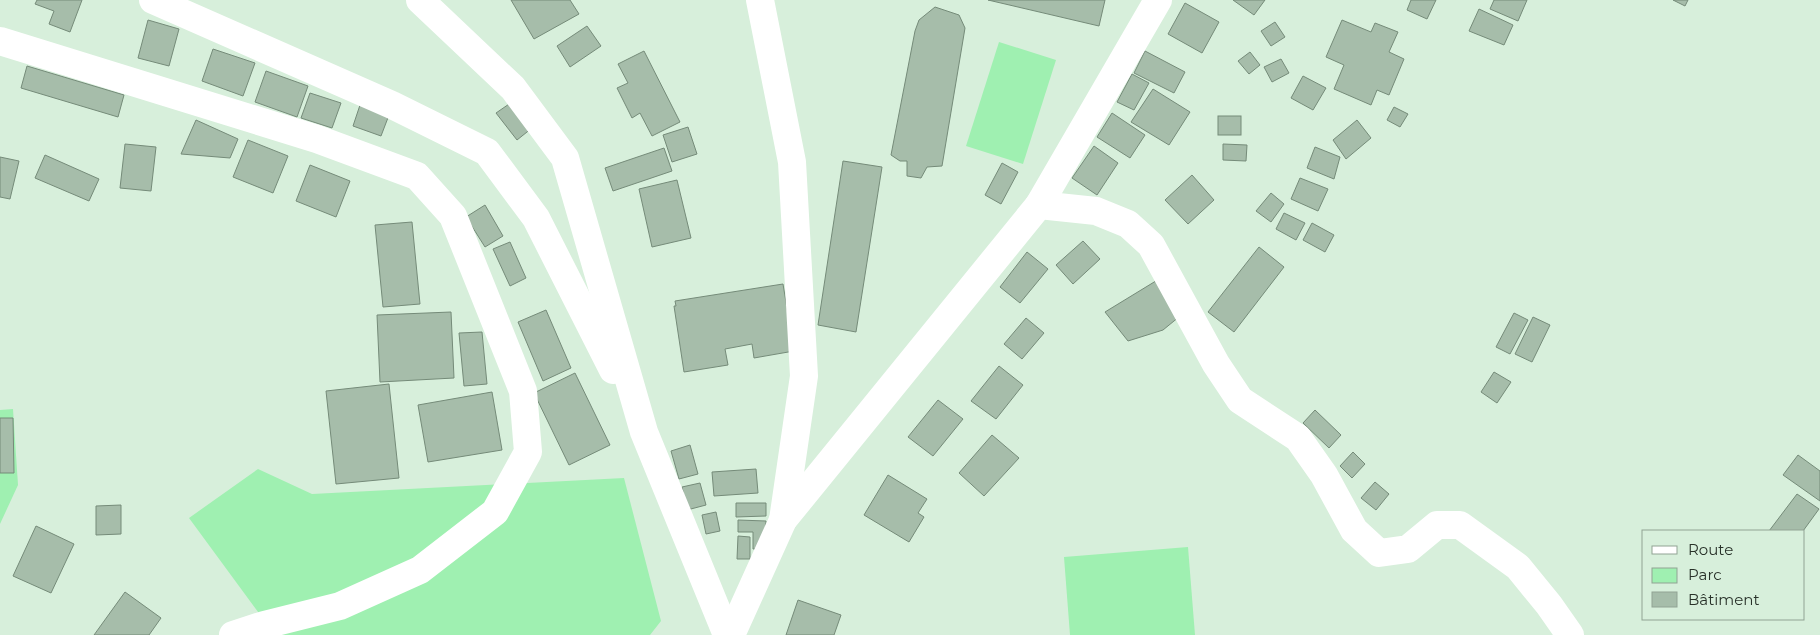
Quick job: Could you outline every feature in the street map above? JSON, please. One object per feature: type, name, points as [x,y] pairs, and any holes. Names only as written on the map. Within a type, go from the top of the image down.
[{"type":"street","points":[[153,0],[392,105],[487,152],[536,218],[644,432],[729,635]]},
{"type":"street","points":[[420,0],[513,88],[565,158],[644,432]]},
{"type":"street","points":[[760,0],[792,162],[804,376],[783,520]]},
{"type":"street","points":[[729,635],[783,520],[1039,205],[1158,0]]},
{"type":"street","points":[[0,41],[317,139],[418,176],[454,216],[516,373],[523,391],[528,452],[495,512],[420,570],[340,606],[264,625],[233,635]]},
{"type":"street","points":[[1039,205],[1096,211],[1128,224],[1151,245],[1216,364],[1240,400],[1298,438],[1324,475],[1354,530],[1379,553],[1408,549],[1437,525],[1460,525],[1518,567],[1549,605],[1570,635]]},
{"type":"green space","points":[[999,42],[1056,60],[1023,164],[966,146]]},
{"type":"green space","points":[[13,409],[18,485],[0,524],[0,410]]},
{"type":"green space","points":[[258,469],[312,494],[624,478],[661,621],[650,635],[275,635],[189,518]]},
{"type":"green space","points":[[1188,547],[1195,635],[1070,635],[1064,557]]},
{"type":"building","points":[[37,0],[82,0],[70,32],[49,24],[54,11],[35,4]]},
{"type":"building","points":[[511,0],[570,0],[579,14],[534,39]]},
{"type":"building","points":[[988,0],[1105,0],[1099,26]]},
{"type":"building","points":[[1233,0],[1265,0],[1254,15]]},
{"type":"building","points":[[1411,0],[1436,0],[1427,19],[1407,10]]},
{"type":"building","points":[[1494,0],[1527,0],[1518,21],[1490,9]]},
{"type":"building","points":[[1673,0],[1688,0],[1685,6]]},
{"type":"building","points":[[1185,3],[1219,22],[1202,53],[1168,34]]},
{"type":"building","points":[[935,7],[959,15],[965,28],[942,166],[927,167],[921,178],[907,176],[907,161],[900,161],[891,155],[915,31],[919,20]]},
{"type":"building","points":[[1479,9],[1513,25],[1504,45],[1469,31]]},
{"type":"building","points":[[148,20],[179,29],[169,66],[138,58]]},
{"type":"building","points":[[1342,20],[1371,32],[1375,23],[1398,32],[1389,52],[1404,59],[1389,95],[1377,90],[1371,105],[1334,89],[1344,65],[1326,57]]},
{"type":"building","points":[[1275,22],[1285,37],[1271,46],[1261,31]]},
{"type":"building","points":[[587,26],[601,46],[570,67],[557,46]]},
{"type":"building","points":[[213,49],[255,63],[243,96],[202,81]]},
{"type":"building","points":[[644,51],[680,122],[652,136],[640,113],[632,118],[617,88],[628,83],[618,64]]},
{"type":"building","points":[[1145,51],[1185,72],[1174,93],[1134,73]]},
{"type":"building","points":[[1250,52],[1260,65],[1249,74],[1238,61]]},
{"type":"building","points":[[1281,59],[1289,73],[1272,82],[1264,67]]},
{"type":"building","points":[[27,66],[124,95],[118,117],[21,88]]},
{"type":"building","points":[[266,71],[308,86],[297,117],[255,102]]},
{"type":"building","points":[[1132,74],[1149,83],[1134,110],[1117,102]]},
{"type":"building","points":[[1303,76],[1326,88],[1313,110],[1291,98]]},
{"type":"building","points":[[1153,89],[1190,112],[1169,145],[1131,122]]},
{"type":"building","points":[[310,93],[341,103],[332,128],[301,118]]},
{"type":"building","points":[[512,102],[532,128],[517,140],[496,113]]},
{"type":"building","points":[[360,105],[389,115],[381,136],[353,126]]},
{"type":"building","points":[[1394,107],[1408,114],[1400,127],[1387,120]]},
{"type":"building","points":[[1112,113],[1145,135],[1130,158],[1097,137]]},
{"type":"building","points":[[1218,116],[1241,116],[1241,135],[1218,135]]},
{"type":"building","points":[[196,120],[238,139],[230,158],[181,154]]},
{"type":"building","points":[[1357,120],[1371,138],[1346,159],[1333,140]]},
{"type":"building","points":[[688,127],[697,154],[672,162],[663,135]]},
{"type":"building","points":[[248,140],[288,156],[273,193],[233,177]]},
{"type":"building","points":[[125,144],[156,147],[151,191],[120,188]]},
{"type":"building","points":[[1223,144],[1247,145],[1246,161],[1223,160]]},
{"type":"building","points":[[1094,146],[1118,163],[1097,195],[1072,178]]},
{"type":"building","points":[[1315,147],[1340,157],[1334,179],[1307,168]]},
{"type":"building","points":[[664,148],[672,171],[613,191],[605,168]]},
{"type":"building","points":[[45,155],[99,179],[89,201],[35,178]]},
{"type":"building","points":[[0,157],[19,161],[10,199],[0,197]]},
{"type":"building","points":[[843,161],[882,167],[856,332],[818,325]]},
{"type":"building","points":[[1002,163],[1018,172],[1001,204],[985,195]]},
{"type":"building","points":[[310,165],[350,181],[336,217],[296,201]]},
{"type":"building","points":[[1192,175],[1214,200],[1188,224],[1165,200]]},
{"type":"building","points":[[1300,178],[1328,189],[1318,211],[1291,199]]},
{"type":"building","points":[[677,180],[691,238],[652,247],[639,189]]},
{"type":"building","points":[[1271,193],[1284,204],[1271,222],[1256,211]]},
{"type":"building","points":[[485,205],[503,236],[485,247],[466,217]]},
{"type":"building","points":[[1284,213],[1305,223],[1296,240],[1276,229]]},
{"type":"building","points":[[412,222],[420,304],[383,307],[375,225]]},
{"type":"building","points":[[1312,223],[1334,235],[1325,252],[1303,240]]},
{"type":"building","points":[[1083,241],[1100,259],[1073,284],[1056,265]]},
{"type":"building","points":[[510,242],[526,278],[510,286],[493,249]]},
{"type":"building","points":[[1259,247],[1284,267],[1234,332],[1208,312]]},
{"type":"building","points":[[1027,252],[1048,269],[1020,303],[1000,287]]},
{"type":"building","points":[[1164,276],[1185,312],[1163,330],[1128,341],[1105,312]]},
{"type":"building","points":[[783,284],[794,351],[754,358],[752,344],[725,349],[728,365],[684,372],[674,306],[676,306],[675,301]]},
{"type":"building","points":[[546,310],[571,368],[543,381],[518,322]]},
{"type":"building","points":[[451,312],[454,378],[380,382],[377,315]]},
{"type":"building","points":[[1514,313],[1528,320],[1510,354],[1496,347]]},
{"type":"building","points":[[1533,317],[1550,325],[1532,362],[1515,354]]},
{"type":"building","points":[[1026,318],[1044,333],[1022,359],[1004,344]]},
{"type":"building","points":[[482,332],[487,384],[464,386],[459,333]]},
{"type":"building","points":[[999,366],[1023,385],[996,419],[971,401]]},
{"type":"building","points":[[1494,372],[1511,382],[1497,403],[1481,392]]},
{"type":"building","points":[[575,373],[610,445],[569,465],[534,393]]},
{"type":"building","points":[[389,384],[399,478],[336,484],[326,391]]},
{"type":"building","points":[[492,392],[502,450],[428,462],[418,405]]},
{"type":"building","points":[[938,400],[963,419],[933,456],[908,437]]},
{"type":"building","points":[[1315,410],[1341,435],[1329,448],[1303,423]]},
{"type":"building","points":[[0,418],[13,418],[14,473],[0,473]]},
{"type":"building","points":[[992,435],[1019,458],[984,496],[959,473]]},
{"type":"building","points":[[690,445],[698,474],[679,479],[671,451]]},
{"type":"building","points":[[1353,452],[1365,464],[1352,478],[1340,466]]},
{"type":"building","points":[[1798,455],[1820,471],[1820,501],[1783,475]]},
{"type":"building","points":[[756,469],[758,493],[714,496],[712,472]]},
{"type":"building","points":[[888,475],[927,499],[918,513],[924,517],[909,542],[864,515]]},
{"type":"building","points":[[1375,482],[1389,494],[1376,510],[1361,498]]},
{"type":"building","points":[[700,483],[706,505],[687,510],[682,487]]},
{"type":"building","points":[[1797,494],[1819,509],[1804,530],[1770,530]]},
{"type":"building","points":[[736,503],[766,503],[766,516],[736,517]]},
{"type":"building","points":[[121,505],[121,534],[96,535],[96,506]]},
{"type":"building","points":[[716,512],[720,531],[706,534],[702,515]]},
{"type":"building","points":[[738,520],[766,521],[765,549],[753,549],[753,532],[738,532]]},
{"type":"building","points":[[36,526],[74,544],[51,593],[13,576]]},
{"type":"building","points":[[738,536],[750,537],[750,559],[737,559]]},
{"type":"building","points":[[125,592],[161,618],[149,635],[94,635]]},
{"type":"building","points":[[798,600],[841,615],[834,635],[786,635]]}]
